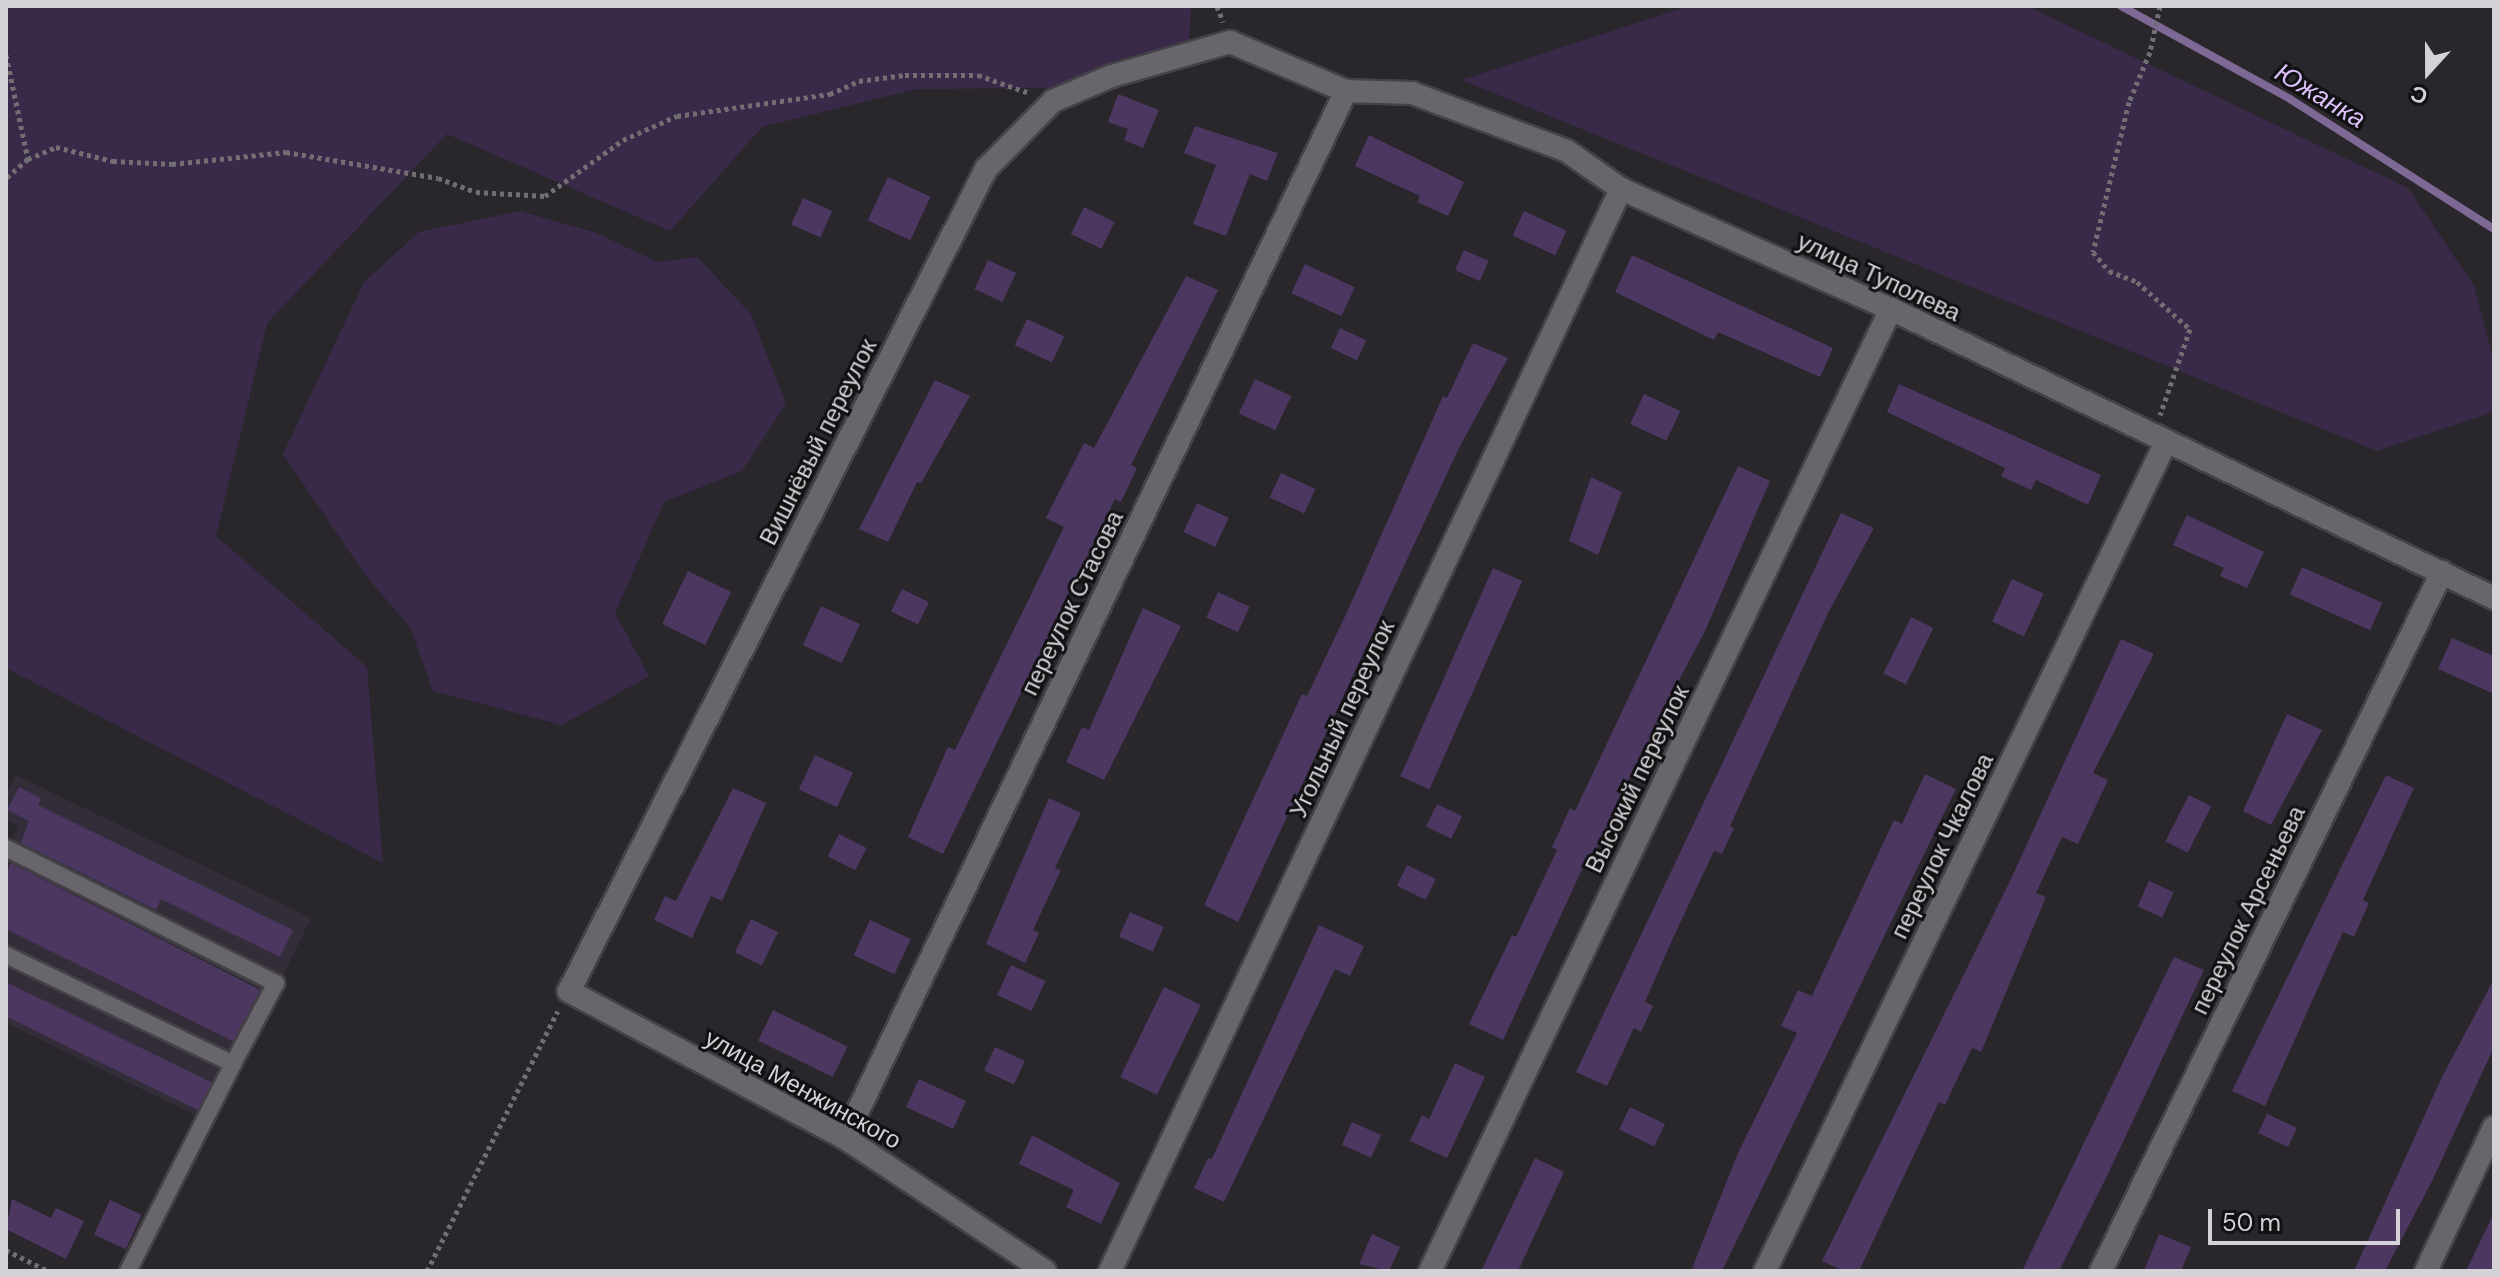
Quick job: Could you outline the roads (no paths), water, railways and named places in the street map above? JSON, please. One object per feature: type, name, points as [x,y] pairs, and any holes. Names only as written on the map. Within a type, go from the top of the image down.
[{"type":"street","name":"улица Туполева","points":[[1230,42],[1346,91],[1412,93],[1567,151],[1621,189],[1891,309],[2161,442],[2494,598]]},
{"type":"street","name":"Вишнёвый переулок","points":[[569,991],[986,169],[1053,101],[1112,76],[1230,42]]},
{"type":"street","name":"переулок Стасова","points":[[845,1138],[1346,91]]},
{"type":"street","name":"Угольный переулок","points":[[1110,1271],[1621,189]]},
{"type":"street","name":"Высокий переулок","points":[[1430,1271],[1891,309]]},
{"type":"street","name":"переулок Чкалова","points":[[1765,1271],[2161,442]]},
{"type":"street","name":"переулок Арсеньева","points":[[2101,1271],[2442,572]]},
{"type":"street","name":"улица Менжинского","points":[[569,991],[845,1138],[1045,1271]]},
{"type":"street","points":[[2426,1271],[2494,1127]]},
{"type":"lane","points":[[6,848],[276,983],[128,1271]]},
{"type":"lane","points":[[6,955],[233,1064]]},
{"type":"waterway","name":"Южанка","points":[[2121,6],[2290,99],[2494,229]]}]
